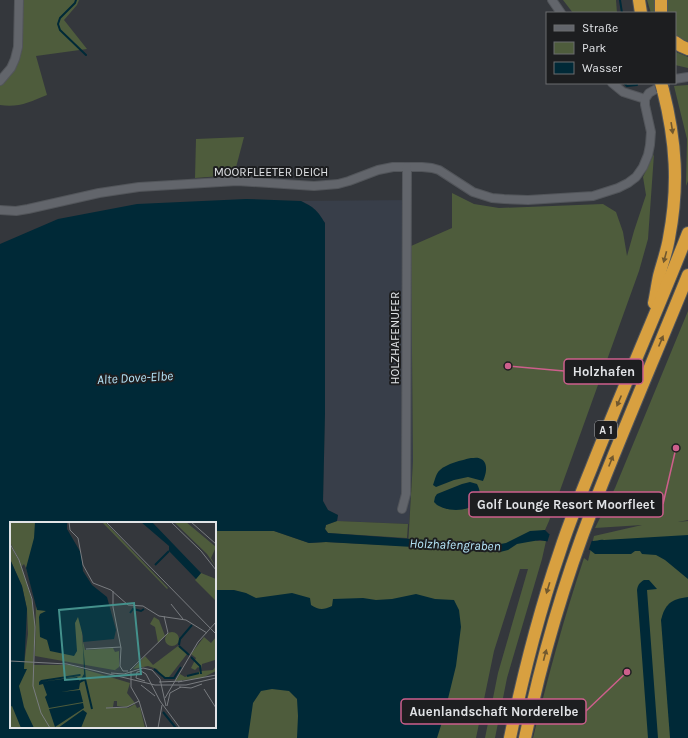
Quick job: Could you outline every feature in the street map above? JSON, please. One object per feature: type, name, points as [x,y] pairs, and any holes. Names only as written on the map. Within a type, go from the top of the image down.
[{"type":"highway","points":[[639,0],[641,12]]},
{"type":"highway","points":[[661,0],[661,12]]},
{"type":"highway","points":[[676,43],[688,49]]},
{"type":"highway","points":[[650,326],[659,278],[669,240],[675,192],[676,172],[673,138],[670,116],[663,86]]},
{"type":"highway","name":"A 1","points":[[510,738],[534,635],[565,535],[609,423],[688,233]]},
{"type":"highway","name":"A 1","points":[[525,738],[531,706],[547,645],[576,553],[596,497],[688,275]]},
{"type":"street","points":[[0,81],[11,68],[15,59],[18,46],[19,0]]},
{"type":"street","points":[[552,0],[560,12]]},
{"type":"street","points":[[676,79],[688,77]]},
{"type":"street","points":[[613,84],[623,92],[645,99],[648,93],[663,86]]},
{"type":"street","name":"MOORFLEETER DEICH","points":[[0,210],[16,211],[99,193],[138,188],[237,181],[314,186],[349,181],[378,170],[393,167],[422,166],[439,170],[472,192],[492,198],[528,200],[593,196],[618,188],[636,177],[643,167],[648,155],[651,132],[644,105],[645,99]]},
{"type":"street","name":"HOLZHAFENUFER","points":[[402,509],[406,494],[407,167]]},
{"type":"shaded area","points":[[411,200],[413,461],[409,524],[337,521],[338,515],[328,510],[323,501],[325,413],[325,223],[309,205],[301,201]]},
{"type":"green space","points":[[23,0],[79,0],[77,5],[64,20],[87,49],[36,56],[47,95],[18,105],[0,105],[0,84],[19,61]]},
{"type":"green space","points":[[563,0],[616,0],[617,12],[572,12]]},
{"type":"green space","points":[[647,0],[656,0],[656,12],[651,12]]},
{"type":"green space","points":[[666,0],[688,0],[688,44],[676,36],[676,12],[666,12]]},
{"type":"green space","points":[[676,52],[688,57],[688,68],[676,65]]},
{"type":"green space","points":[[688,85],[688,181],[686,186],[687,139],[674,86]]},
{"type":"green space","points":[[244,137],[234,175],[195,178],[196,139]]},
{"type":"green space","points":[[654,154],[648,239],[639,271],[549,521],[545,530],[543,530],[536,541],[546,541],[507,678],[495,738],[485,738],[498,673],[528,569],[520,569],[494,651],[476,738],[0,738],[10,728],[216,728],[216,530],[274,531],[309,543],[326,542],[408,546],[413,461],[411,246],[452,228],[452,193],[474,204],[499,208],[603,204],[616,212],[623,232],[627,256],[646,195],[643,177]]},
{"type":"green space","points":[[688,311],[688,520],[678,522],[688,521],[688,738],[533,738],[550,670],[570,602],[584,558],[588,561],[594,536],[642,525],[595,528],[615,488]]},
{"type":"green space","points":[[337,521],[408,524],[407,538],[328,533],[325,529],[326,525]]},
{"type":"water","points":[[246,199],[301,201],[315,210],[325,223],[325,413],[323,501],[328,510],[338,515],[337,521],[326,525],[325,529],[328,533],[495,545],[506,543],[530,531],[545,530],[549,534],[593,541],[688,535],[688,579],[665,560],[656,555],[642,554],[640,551],[635,551],[631,554],[595,554],[590,550],[540,540],[517,544],[508,550],[500,552],[326,542],[309,543],[274,531],[216,531],[216,522],[10,522],[10,728],[216,728],[216,590],[234,590],[246,593],[256,598],[292,593],[310,598],[311,605],[321,609],[332,606],[333,599],[363,598],[376,600],[392,599],[416,594],[435,599],[454,600],[459,610],[461,627],[456,666],[437,738],[297,738],[297,699],[289,691],[272,689],[261,691],[253,703],[248,738],[0,738],[0,244],[58,219],[137,204]]},
{"type":"water","points":[[471,458],[480,458],[484,461],[486,472],[483,481],[468,477],[454,480],[436,487],[433,485],[439,471],[443,468],[454,462]]},
{"type":"water","points":[[470,482],[477,484],[480,492],[479,499],[469,508],[461,510],[446,509],[434,502],[437,494]]},
{"type":"water","points":[[644,580],[649,580],[657,589],[647,590],[658,738],[648,738],[637,590],[639,584]]},
{"type":"water","points":[[688,597],[688,738],[670,738],[661,620],[667,606],[670,603],[677,599]]},
{"type":"pier","points":[[550,533],[592,540],[588,552],[547,543]]},
{"type":"waterway","points":[[76,0],[75,3],[60,18],[58,24],[60,30],[86,55]]},
{"type":"waterway","points":[[620,0],[622,12]]},
{"type":"waterway","points":[[625,84],[627,86],[637,84]]},
{"type":"place","name":"Holzhafen","points":[[508,366]]},
{"type":"place","name":"Golf Lounge Resort Moorfleet","points":[[676,448]]},
{"type":"place","name":"Auenlandschaft Norderelbe","points":[[627,672]]},
{"type":"water label","name":"Alte Dove-Elbe","points":[[135,377]]},
{"type":"water label","name":"Holzhafengraben","points":[[455,544]]}]
